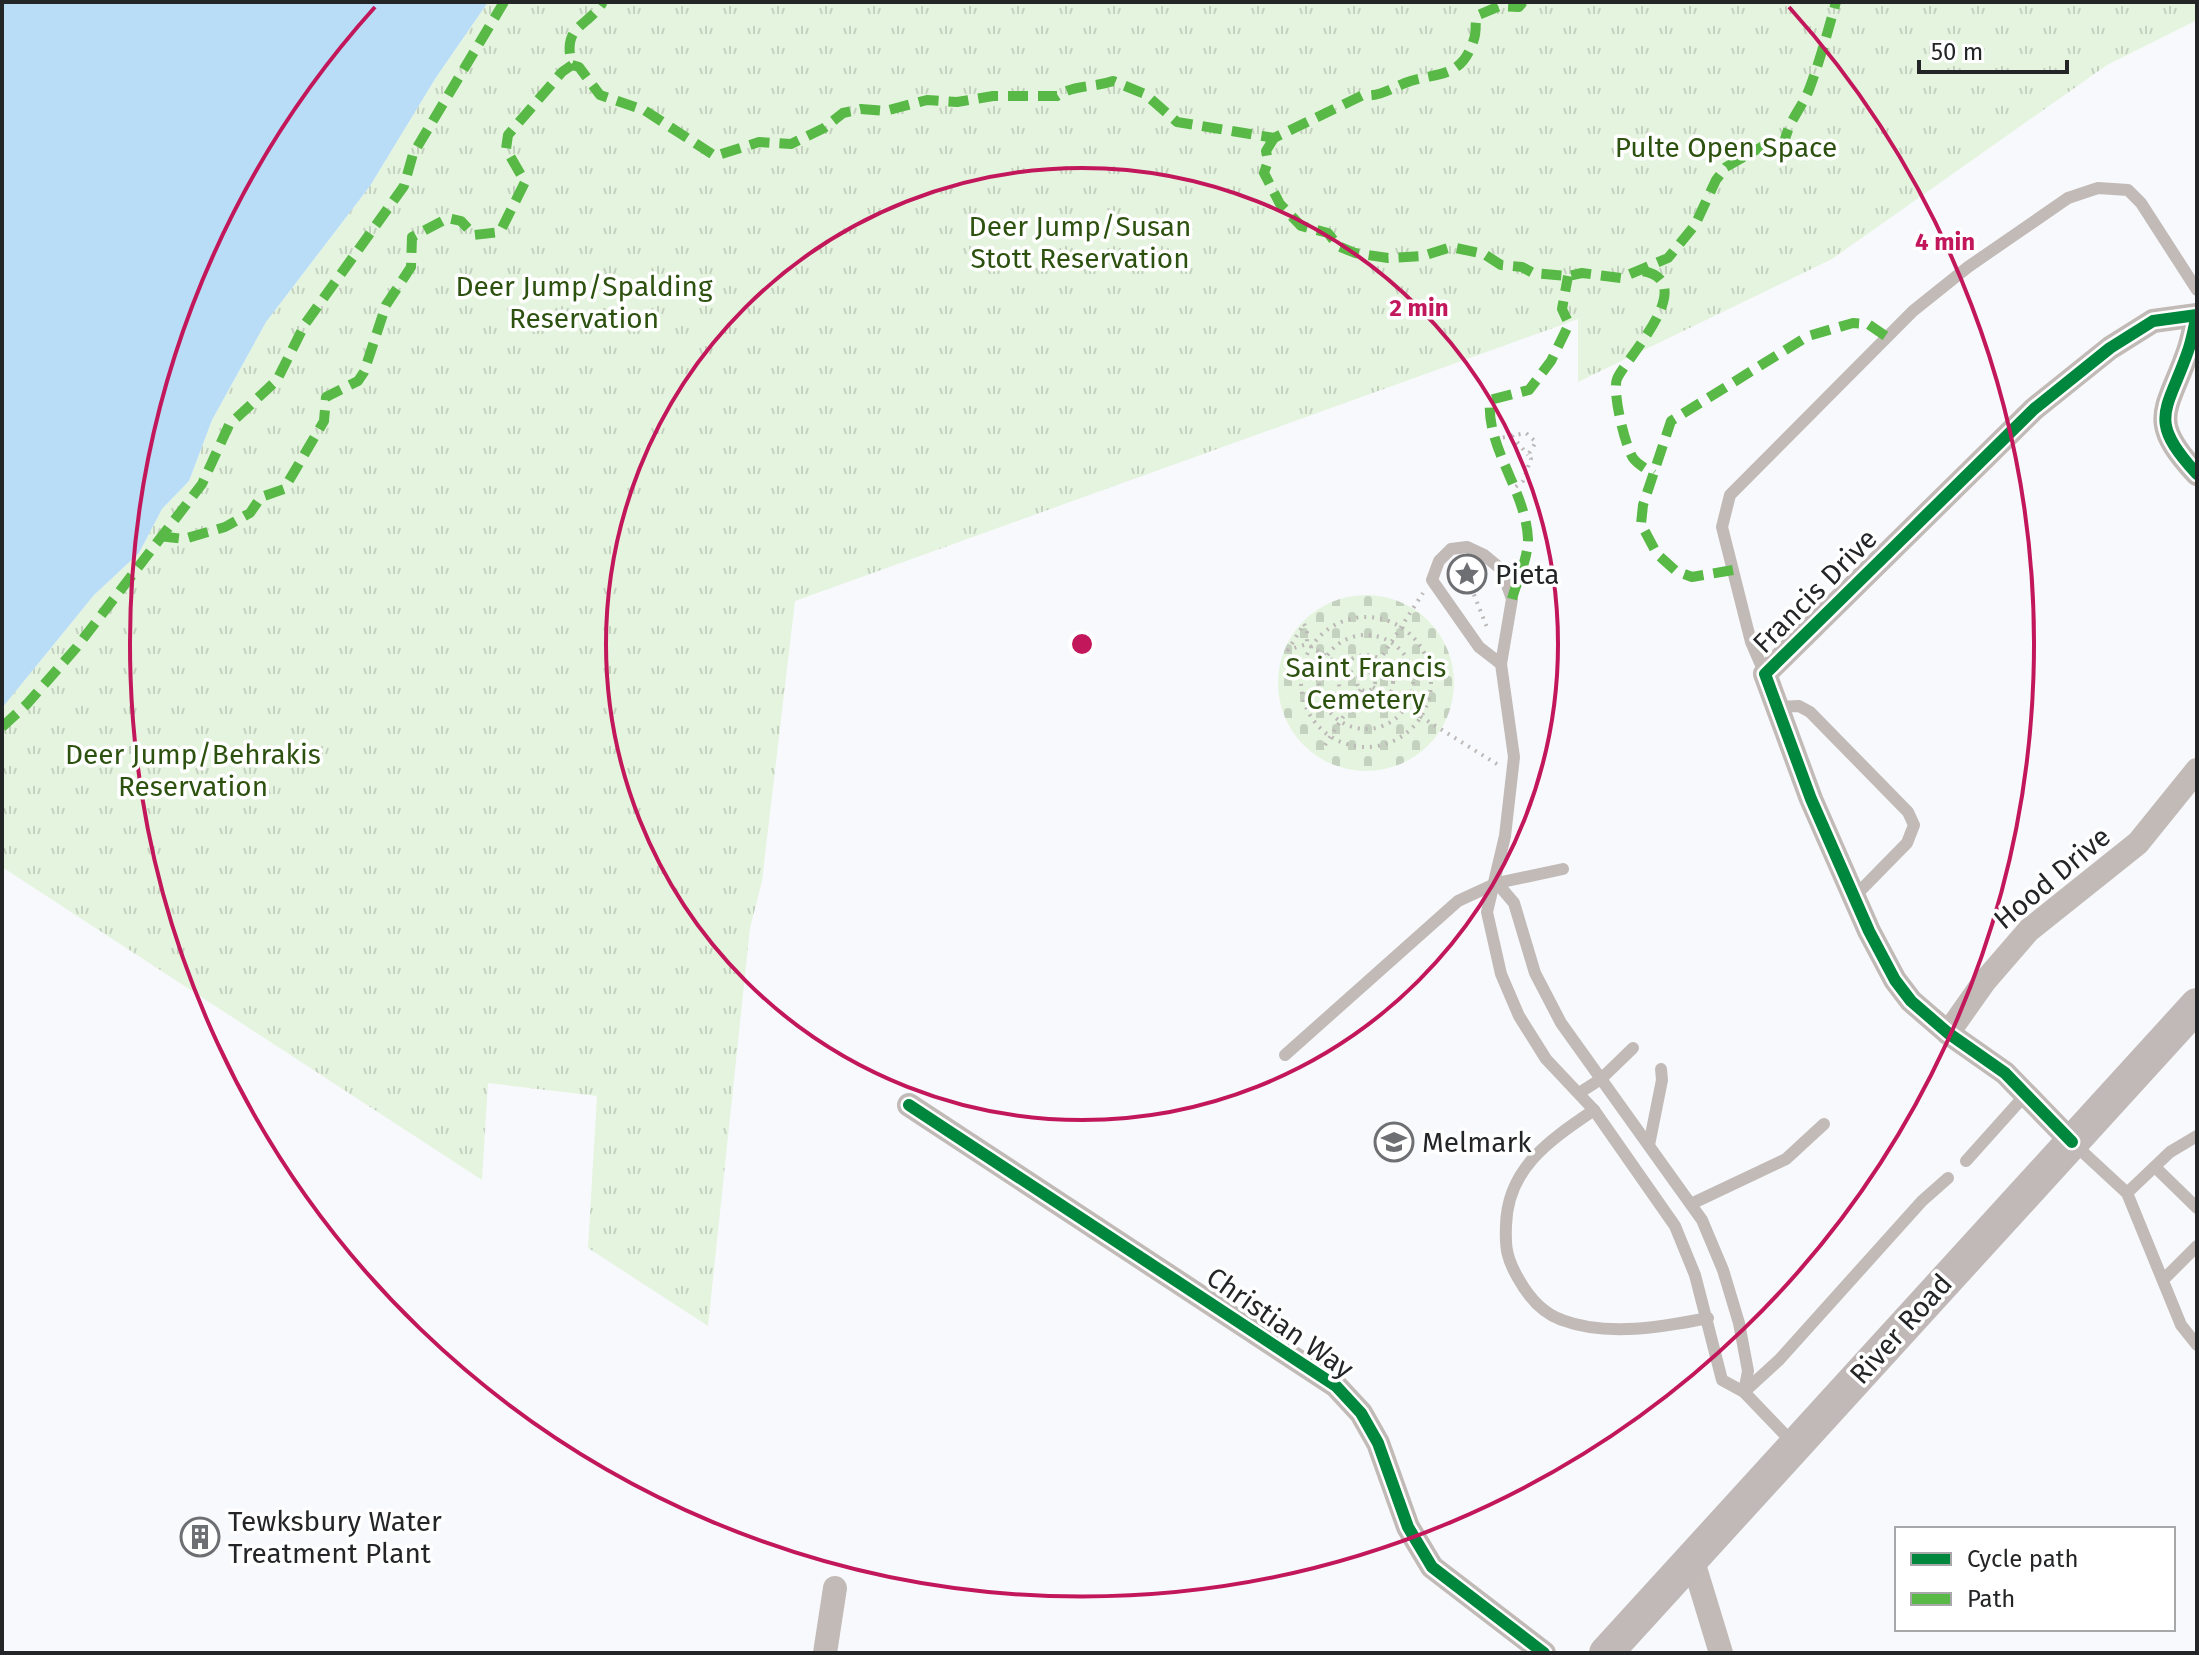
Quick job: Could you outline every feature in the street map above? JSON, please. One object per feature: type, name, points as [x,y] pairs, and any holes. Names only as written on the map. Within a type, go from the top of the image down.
[{"type":"main road","name":"River Road","points":[[1606,1653],[2197,1005]]},
{"type":"street","name":"Francis Drive","points":[[2072,1142],[2027,1093],[2005,1073],[1948,1033],[1911,1001],[1895,980],[1854,897],[1775,707],[1765,674],[2034,409],[2110,348],[2153,321],[2197,315]]},
{"type":"street","points":[[2197,315],[2188,352],[2163,408],[2166,433],[2197,474]]},
{"type":"street","name":"Hood Drive","points":[[1948,1033],[1984,982],[2029,930],[2138,843],[2197,770]]},
{"type":"street","name":"Christian Way","points":[[909,1105],[1336,1386],[1361,1413],[1378,1443],[1408,1527],[1432,1567],[1544,1653]]},
{"type":"street","points":[[1692,1558],[1721,1653]]},
{"type":"street","points":[[825,1653],[835,1588]]},
{"type":"lane","points":[[1765,674],[1751,642],[1722,527],[1730,495],[1913,311],[1968,267],[2068,198],[2098,188],[2128,190],[2135,196],[2197,290]]},
{"type":"lane","points":[[1501,664],[1479,647],[1432,580],[1439,561],[1451,549],[1467,547],[1484,555],[1501,569],[1512,599],[1501,664],[1514,757],[1497,883],[1487,912],[1501,974],[1519,1016],[1546,1059],[1594,1110],[1675,1226],[1708,1318],[1722,1380],[1744,1392],[1795,1445]]},
{"type":"lane","points":[[1775,707],[1799,706],[1810,712],[1908,812],[1914,825],[1907,843],[1854,897]]},
{"type":"lane","points":[[1285,1055],[1458,901],[1497,883],[1563,869]]},
{"type":"lane","points":[[1497,883],[1514,903],[1535,973],[1561,1023],[1691,1204],[1723,1270],[1739,1323],[1748,1371],[1744,1392]]},
{"type":"lane","points":[[1579,1093],[1601,1079],[1633,1048]]},
{"type":"lane","points":[[1649,1145],[1662,1080],[1661,1069]]},
{"type":"lane","points":[[1966,1161],[2027,1093]]},
{"type":"lane","points":[[1594,1110],[1532,1157],[1516,1179],[1506,1204],[1505,1256],[1540,1308],[1562,1320],[1603,1328],[1667,1326],[1708,1318]]},
{"type":"lane","points":[[1691,1204],[1786,1159],[1824,1124]]},
{"type":"lane","points":[[2127,1193],[2155,1167],[2197,1136]]},
{"type":"lane","points":[[2072,1142],[2127,1193],[2181,1325],[2197,1345]]},
{"type":"lane","points":[[2155,1167],[2197,1208]]},
{"type":"lane","points":[[1744,1392],[1779,1360],[1911,1212],[1948,1178]]},
{"type":"lane","points":[[2163,1280],[2197,1246]]},
{"type":"path","points":[[1495,439],[1526,433],[1536,442],[1528,455]]},
{"type":"path","points":[[1512,436],[1531,459],[1529,472],[1513,489]]},
{"type":"path","points":[[1468,566],[1479,576],[1471,587],[1461,585],[1458,579],[1459,572],[1468,566]]},
{"type":"path","points":[[1309,645],[1359,677],[1370,675],[1432,580]]},
{"type":"path","points":[[1471,587],[1501,664]]},
{"type":"path","points":[[1309,645],[1288,650],[1304,624],[1309,645],[1301,670],[1302,696],[1312,719],[1330,737],[1354,747],[1380,746],[1403,736],[1421,718],[1431,693],[1430,667],[1419,643],[1401,626],[1384,619],[1351,618],[1329,629],[1309,645]]},
{"type":"path","points":[[1361,636],[1391,642],[1407,659],[1412,675],[1412,692],[1405,707],[1394,719],[1379,727],[1362,728],[1341,721],[1321,695],[1320,674],[1326,657],[1343,642],[1361,636]]},
{"type":"path","points":[[1361,655],[1381,659],[1388,665],[1394,679],[1389,697],[1375,708],[1351,705],[1339,689],[1343,667],[1361,655]]},
{"type":"path","points":[[1370,675],[1373,687]]},
{"type":"path","points":[[1325,745],[1361,689],[1359,677]]},
{"type":"path","points":[[1361,689],[1373,687],[1512,774]]},
{"type":"green space","points":[[488,2],[2197,2],[2197,20],[2107,65],[1832,259],[1578,382],[1578,319],[795,601],[762,881],[750,928],[708,1326],[588,1248],[597,1096],[488,1083],[482,1180],[2,867],[2,708],[94,595],[139,553],[162,509],[189,481],[212,420],[266,322],[370,186],[435,79]]},
{"type":"green space","name":"Saint Francis Cemetery","points":[[1366,595],[1400,602],[1428,621],[1447,649],[1454,683],[1447,717],[1428,745],[1400,764],[1366,771],[1332,764],[1304,745],[1285,717],[1278,683],[1285,649],[1304,621],[1332,602]]},
{"type":"water","points":[[2,2],[488,2],[435,79],[370,186],[266,322],[212,420],[189,481],[162,509],[139,553],[94,595],[2,708]]},
{"type":"marked path","points":[[2,727],[27,704],[76,648],[202,484],[229,425],[277,380],[305,324],[404,186],[413,154],[504,2]]},
{"type":"marked path","points":[[159,536],[184,539],[225,527],[250,513],[261,497],[284,489],[324,421],[326,397],[358,381],[364,372],[386,305],[411,267],[412,237],[448,218],[461,221],[474,235],[500,232],[525,182],[506,149],[508,135],[562,72],[572,65],[570,42],[573,35],[603,2]]},
{"type":"marked path","points":[[572,65],[579,67],[600,95],[644,110],[715,156],[759,142],[791,144],[824,128],[843,113],[861,109],[885,111],[927,100],[957,102],[993,96],[1057,96],[1113,81],[1145,94],[1177,122],[1274,138],[1363,95],[1379,94],[1455,68],[1469,52],[1478,15],[1500,6],[1519,7],[1523,2]]},
{"type":"marked path","points":[[1274,138],[1266,151],[1268,161],[1264,173],[1280,204],[1301,226],[1328,233],[1338,246],[1355,253],[1388,258],[1423,256],[1451,247],[1484,254],[1501,265],[1522,267],[1533,273],[1568,276],[1582,273],[1621,278],[1668,258],[1695,225],[1716,180],[1726,167],[1763,146],[1784,145],[1788,129],[1810,87],[1836,2]]},
{"type":"marked path","points":[[1643,271],[1659,278],[1665,290],[1662,305],[1655,322],[1617,379],[1616,395],[1630,452],[1653,474]]},
{"type":"marked path","points":[[1512,599],[1528,539],[1521,504],[1494,435],[1490,400],[1529,390],[1551,361],[1569,324],[1562,309],[1568,276]]},
{"type":"marked path","points":[[1733,570],[1692,577],[1676,571],[1657,554],[1641,524],[1643,505],[1671,421],[1808,336],[1853,323],[1868,324],[1887,337]]},
{"type":"cycle path","points":[[2072,1142],[2005,1073],[1948,1033],[1911,1001],[1895,980],[1869,931],[1811,799],[1765,674],[2034,409],[2110,348],[2153,321],[2197,315],[2166,415],[2171,440],[2197,474]]},
{"type":"cycle path","points":[[909,1105],[1336,1386],[1361,1413],[1378,1443],[1408,1527],[1432,1567],[1544,1653]]},
{"type":"place","name":"Pieta","points":[[1467,574]]},
{"type":"place","name":"Melmark","points":[[1394,1142]]},
{"type":"place","name":"Tewksbury Water Treatment Plant","points":[[200,1537]]},
{"type":"park label","name":"Pulte Open Space","points":[[1726,147]]},
{"type":"park label","name":"Deer Jump/Susan Stott Reservation","points":[[1080,242]]},
{"type":"park label","name":"Deer Jump/Spalding Reservation","points":[[584,302]]},
{"type":"park label","name":"Deer Jump/Behrakis Reservation","points":[[193,770]]}]
